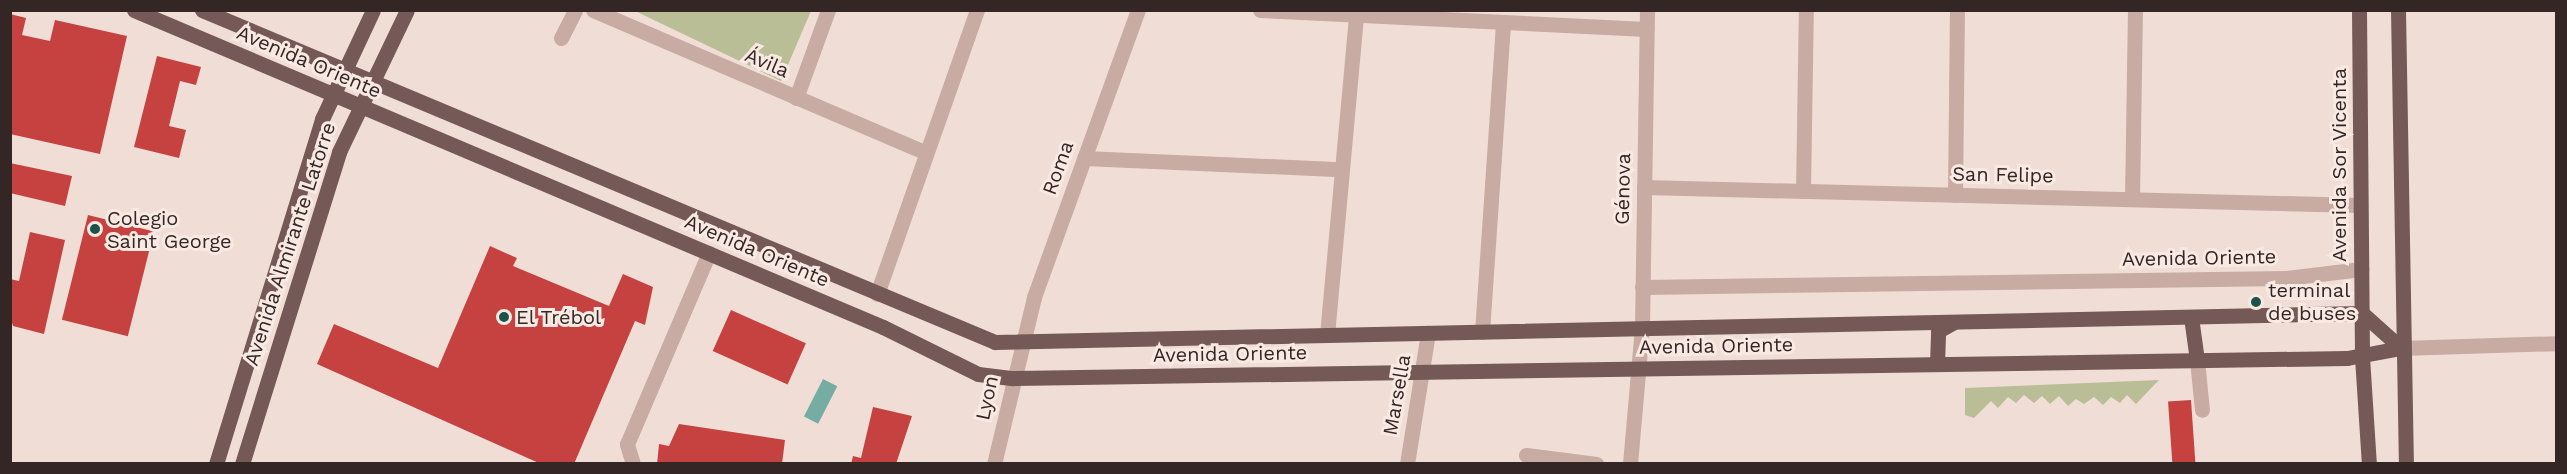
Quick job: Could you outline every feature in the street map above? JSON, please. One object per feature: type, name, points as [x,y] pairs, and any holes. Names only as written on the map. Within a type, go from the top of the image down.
[{"type":"main road","name":"Avenida Oriente","points":[[134,10],[883,327],[959,368],[1013,378],[2362,357],[2401,348]]},
{"type":"main road","name":"Avenida Oriente","points":[[202,10],[877,294],[978,339],[1020,341],[2362,313]]},
{"type":"main road","name":"Avenida Almirante Latorre","points":[[216,464],[332,94],[373,10]]},
{"type":"main road","name":"Avenida Almirante Latorre","points":[[242,464],[339,152],[359,106],[407,10]]},
{"type":"main road","name":"Avenida Sor Vicenta","points":[[2359,10],[2362,357],[2369,464]]},
{"type":"main road","points":[[2398,10],[2401,348],[2406,464]]},
{"type":"main road","points":[[2362,313],[2401,348]]},
{"type":"main road","points":[[2191,317],[2197,360]]},
{"type":"main road","points":[[1937,364],[1938,332],[1954,322]]},
{"type":"street","points":[[561,38],[575,10]]},
{"type":"street","name":"Ávila","points":[[593,10],[926,153]]},
{"type":"street","points":[[796,98],[828,10]]},
{"type":"street","points":[[877,294],[977,10]]},
{"type":"street","name":"Roma","points":[[1020,341],[1138,10]]},
{"type":"street","points":[[1260,10],[1356,17],[1647,29]]},
{"type":"street","name":"Génova","points":[[1630,464],[1642,328],[1647,10]]},
{"type":"street","points":[[1803,191],[1806,10]]},
{"type":"street","points":[[1955,195],[1957,10]]},
{"type":"street","points":[[2132,199],[2135,10]]},
{"type":"street","points":[[1327,335],[1340,169],[1356,17]]},
{"type":"street","points":[[1482,332],[1503,24]]},
{"type":"street","points":[[1084,158],[1340,169]]},
{"type":"street","name":"San Felipe","points":[[1644,186],[2361,205]]},
{"type":"street","points":[[633,464],[627,444],[709,253]]},
{"type":"street","name":"Avenida Oriente","points":[[1642,287],[2286,278],[2361,269]]},
{"type":"street","name":"Marsella","points":[[1407,464],[1424,372],[1428,333]]},
{"type":"street","name":"Lyon","points":[[994,464],[1020,341]]},
{"type":"street","name":"Avenida Oriente","points":[[2401,348],[2556,343]]},
{"type":"street","points":[[2197,360],[2202,410]]},
{"type":"street","points":[[1526,455],[1596,464]]},
{"type":"green space","points":[[635,11],[811,11],[781,81]]},
{"type":"green space","points":[[2159,380],[2136,404],[2127,395],[2120,403],[2111,397],[2103,405],[2094,397],[2084,404],[2076,399],[2068,406],[2059,396],[2050,404],[2042,396],[2034,403],[2024,395],[2016,403],[2008,397],[1998,408],[1991,401],[1974,418],[1965,415],[1965,388]]},
{"type":"water","points":[[823,379],[837,386],[818,424],[804,416]]},
{"type":"building","points":[[10,14],[26,18],[22,35],[50,41],[55,20],[127,36],[100,154],[10,134]]},
{"type":"building","points":[[157,56],[201,67],[196,85],[180,81],[169,126],[186,130],[179,158],[134,147]]},
{"type":"building","points":[[10,163],[72,176],[65,206],[10,193]]},
{"type":"building","points":[[88,215],[154,231],[128,336],[62,320]]},
{"type":"building","points":[[30,232],[65,240],[44,334],[13,326],[10,316],[10,279],[19,281]]},
{"type":"building","points":[[490,246],[517,258],[513,266],[609,306],[623,274],[653,287],[645,325],[635,321],[574,464],[541,464],[317,364],[334,324],[438,368]]},
{"type":"building","points":[[731,310],[806,343],[788,384],[713,351]]},
{"type":"building","points":[[2191,400],[2195,464],[2172,464],[2168,402]]},
{"type":"building","points":[[873,407],[912,416],[896,464],[851,464],[853,456],[861,458]]},
{"type":"building","points":[[679,424],[785,440],[782,464],[657,464],[659,444],[669,446]]},
{"type":"place","name":"Colegio Saint George","points":[[95,229]]},
{"type":"place","name":"terminal de buses","points":[[2256,302]]},
{"type":"place","name":"El Trébol","points":[[504,317]]}]
